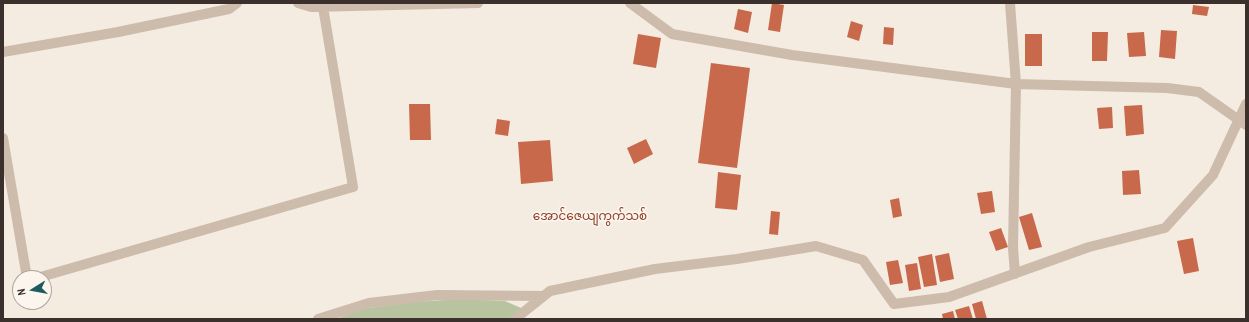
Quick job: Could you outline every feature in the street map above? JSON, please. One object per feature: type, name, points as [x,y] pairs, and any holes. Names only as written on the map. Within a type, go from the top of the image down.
[{"type":"street","points":[[3,52],[118,32],[229,9],[238,3]]},
{"type":"street","points":[[298,3],[311,7],[478,3]]},
{"type":"street","points":[[630,3],[672,34],[792,55],[1016,84],[1167,88],[1199,92],[1242,122]]},
{"type":"street","points":[[1010,3],[1016,84],[1013,248],[1015,274]]},
{"type":"street","points":[[52,274],[353,188],[323,7]]},
{"type":"street","points":[[515,319],[550,291],[655,269],[737,259],[816,246],[863,260],[894,304],[949,297],[1089,247],[1166,228],[1214,175],[1242,122],[1246,104]]},
{"type":"street","points":[[3,138],[26,270]]},
{"type":"street","points":[[318,319],[369,303],[437,295],[544,296]]},
{"type":"green space","points":[[461,299],[505,301],[521,308],[519,319],[336,319],[362,309],[413,302]]},
{"type":"building","points":[[772,3],[784,5],[780,32],[768,30]]},
{"type":"building","points":[[1193,5],[1209,7],[1207,16],[1192,14]]},
{"type":"building","points":[[738,9],[752,12],[748,33],[734,29]]},
{"type":"building","points":[[851,21],[863,25],[859,41],[847,37]]},
{"type":"building","points":[[884,27],[894,28],[893,45],[883,44]]},
{"type":"building","points":[[1161,30],[1177,31],[1175,59],[1159,57]]},
{"type":"building","points":[[1092,32],[1108,32],[1107,61],[1092,61]]},
{"type":"building","points":[[1144,32],[1146,56],[1129,57],[1127,33]]},
{"type":"building","points":[[638,34],[661,38],[656,68],[633,64]]},
{"type":"building","points":[[1025,34],[1042,34],[1042,66],[1025,66]]},
{"type":"building","points":[[711,63],[750,68],[737,168],[698,163]]},
{"type":"building","points":[[409,104],[430,104],[431,140],[410,140]]},
{"type":"building","points":[[1142,105],[1144,134],[1126,136],[1124,106]]},
{"type":"building","points":[[1112,107],[1113,128],[1099,129],[1097,108]]},
{"type":"building","points":[[497,119],[510,121],[508,136],[495,134]]},
{"type":"building","points":[[646,139],[653,154],[634,164],[627,148]]},
{"type":"building","points":[[550,140],[553,181],[521,184],[518,142]]},
{"type":"building","points":[[1139,170],[1141,194],[1123,195],[1122,171]]},
{"type":"building","points":[[718,172],[741,175],[737,210],[715,208]]},
{"type":"building","points":[[992,191],[995,212],[981,214],[977,193]]},
{"type":"building","points":[[899,198],[902,216],[893,218],[890,200]]},
{"type":"building","points":[[771,211],[780,212],[778,235],[769,234]]},
{"type":"building","points":[[1032,213],[1042,247],[1029,250],[1019,217]]},
{"type":"building","points":[[1001,228],[1008,247],[996,251],[989,232]]},
{"type":"building","points":[[1193,238],[1199,271],[1184,274],[1177,241]]},
{"type":"building","points":[[949,253],[954,279],[940,282],[935,256]]},
{"type":"building","points":[[932,254],[937,285],[924,287],[918,257]]},
{"type":"building","points":[[898,260],[903,283],[890,285],[886,262]]},
{"type":"building","points":[[917,263],[921,289],[909,291],[905,265]]},
{"type":"building","points":[[982,301],[987,319],[976,319],[972,304]]},
{"type":"building","points":[[969,306],[973,319],[958,319],[955,310]]},
{"type":"building","points":[[953,311],[955,319],[943,319],[942,314]]},
{"type":"district","name":"အောင်ဇေယျကွက်သစ်","points":[[590,217]]}]
